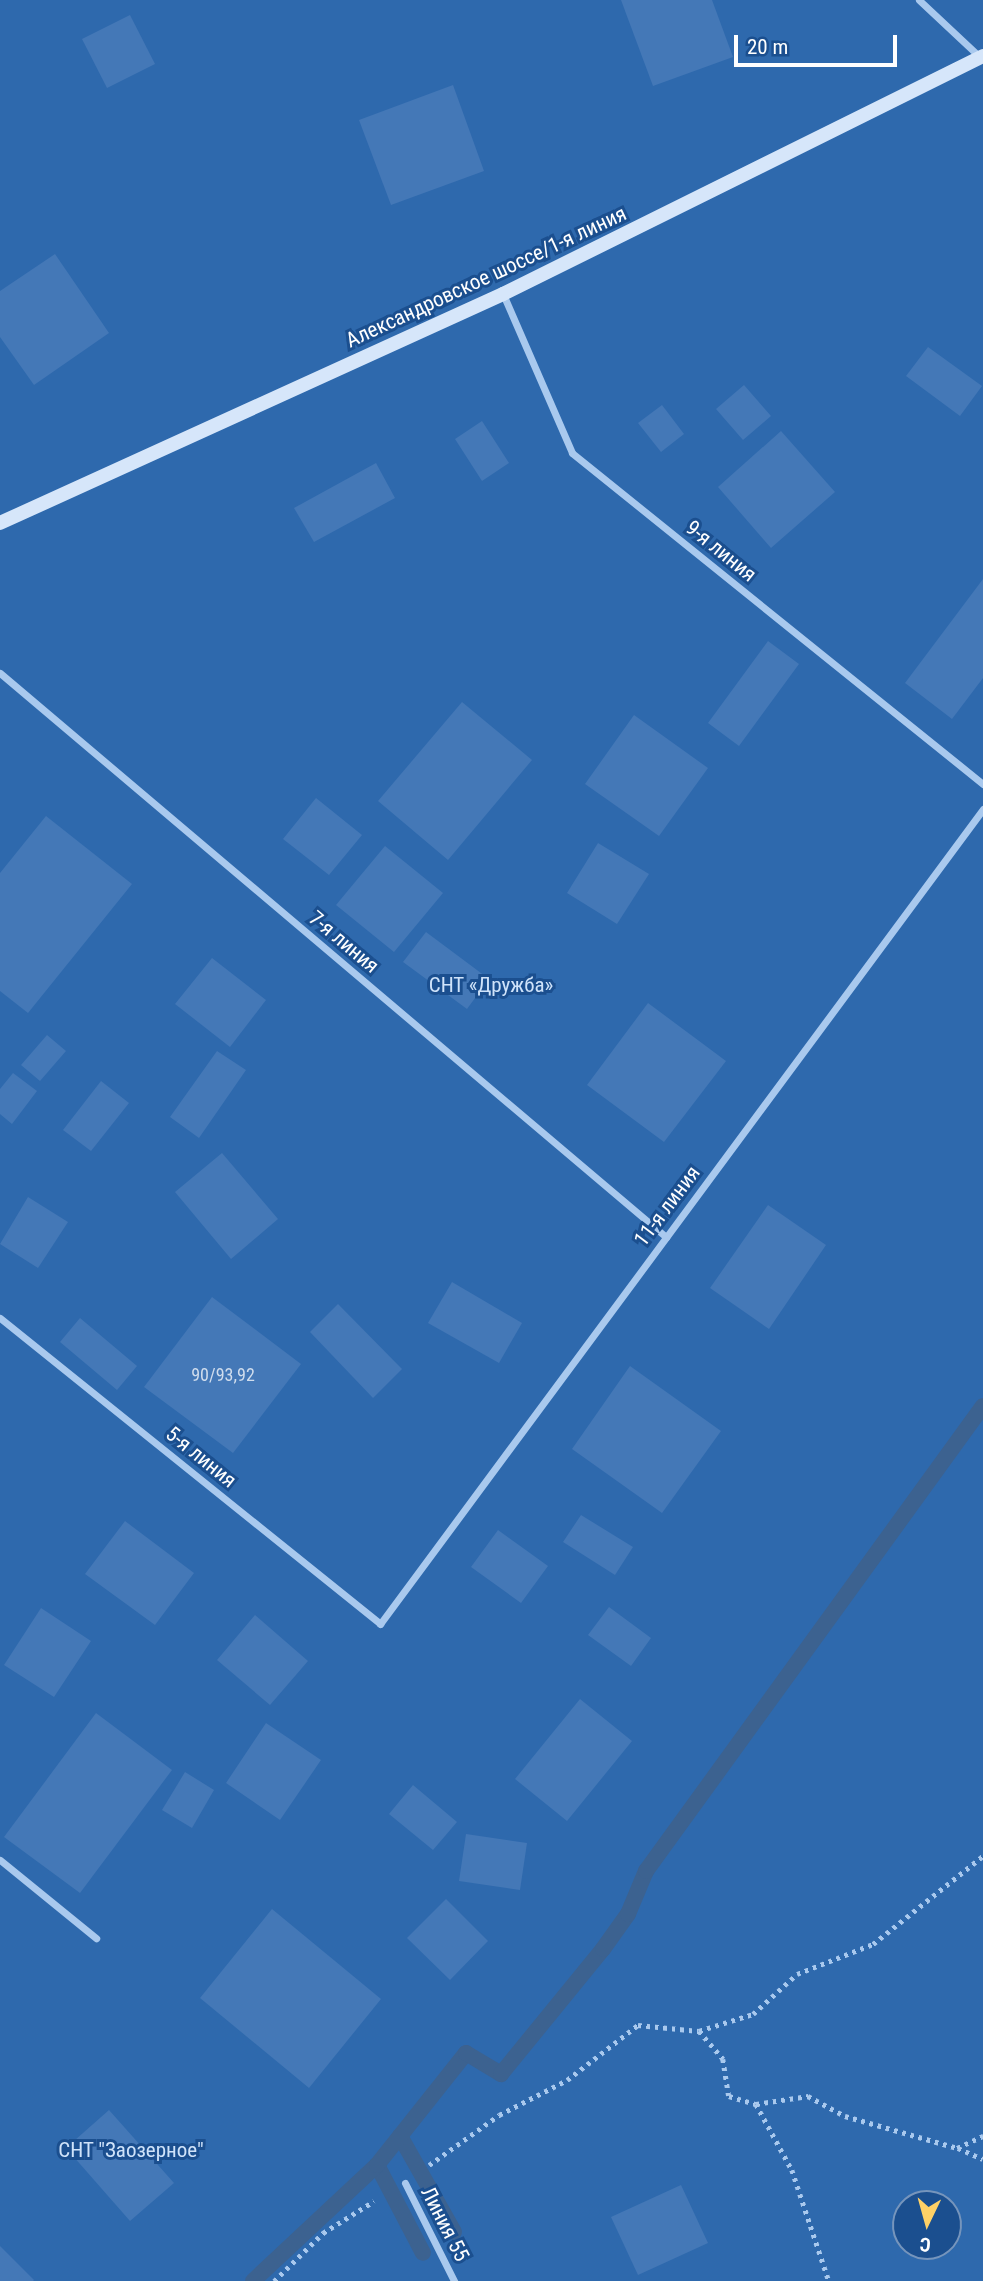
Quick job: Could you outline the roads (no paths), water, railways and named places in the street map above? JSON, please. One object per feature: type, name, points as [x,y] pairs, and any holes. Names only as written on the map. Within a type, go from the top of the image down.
[{"type":"street","points":[[919,0],[982,56]]},
{"type":"street","name":"Александровское шоссе/1-я линия","points":[[0,523],[503,294],[982,56]]},
{"type":"street","name":"9-я линия","points":[[503,294],[572,453],[983,784]]},
{"type":"street","name":"7-я линия","points":[[0,673],[666,1237]]},
{"type":"street","name":"11-я линия","points":[[380,1624],[983,810]]},
{"type":"street","name":"5-я линия","points":[[0,1318],[380,1624]]},
{"type":"street","points":[[0,1860],[96,1938]]},
{"type":"street","name":"Линия 55","points":[[405,2183],[454,2281]]},
{"type":"waterway","points":[[253,2281],[377,2165],[466,2053],[501,2074],[603,1949],[628,1914],[646,1871],[983,1406]]},
{"type":"waterway","points":[[400,2136],[454,2232]]},
{"type":"waterway","points":[[377,2165],[423,2253]]},
{"type":"park label","name":"СНТ «Дружба»","points":[[491,985]]},
{"type":"park label","name":"СНТ \"Заозерное\"","points":[[131,2150]]}]
